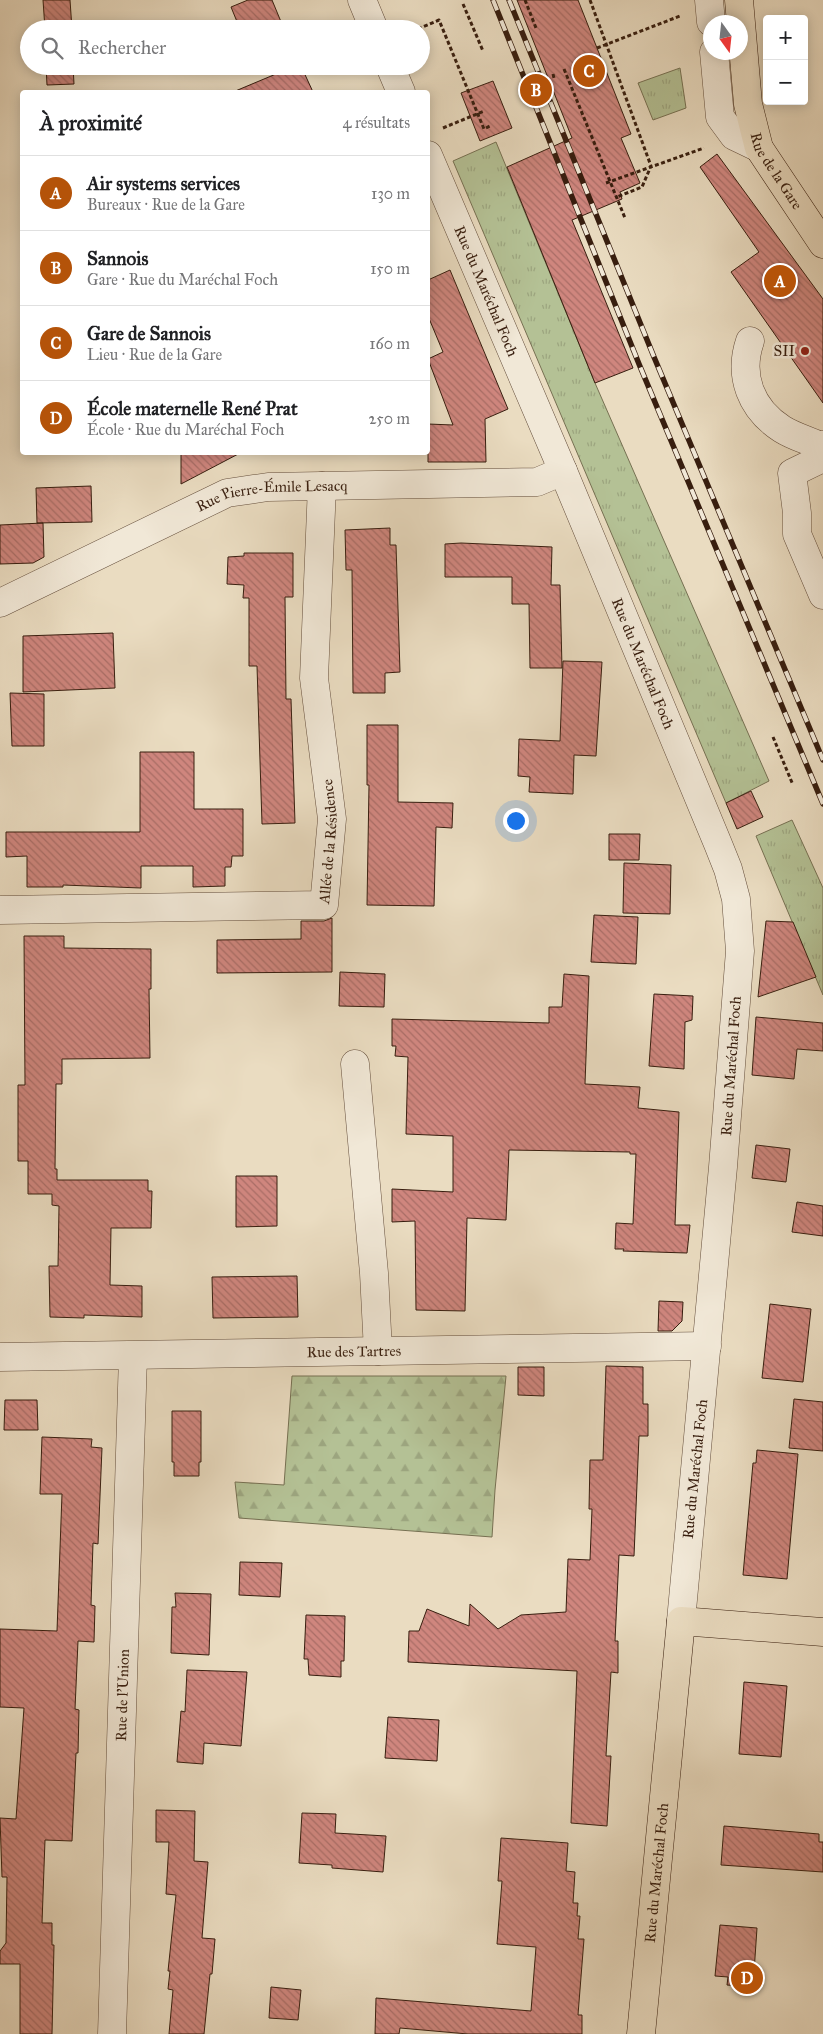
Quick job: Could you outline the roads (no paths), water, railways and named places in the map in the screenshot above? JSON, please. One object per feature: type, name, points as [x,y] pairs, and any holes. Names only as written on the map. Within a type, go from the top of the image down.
[{"type":"main road","name":"Rue de la Gare","points":[[739,0],[748,104],[759,148],[823,244]]},
{"type":"main road","points":[[681,1620],[823,1632]]},
{"type":"main road","name":"Rue du Maréchal Foch","points":[[641,2034],[681,1620]]},
{"type":"street","points":[[362,0],[370,20]]},
{"type":"street","points":[[715,60],[720,117],[734,136],[759,148]]},
{"type":"street","points":[[394,75],[400,90]]},
{"type":"street","name":"Rue du Maréchal Foch","points":[[431,143],[563,471],[718,844],[736,899],[740,951],[724,1167],[681,1620]]},
{"type":"street","points":[[750,341],[745,355],[745,376],[750,394],[760,409],[782,429],[818,445],[823,445]]},
{"type":"street","points":[[823,458],[792,473],[797,513],[797,534],[823,595]]},
{"type":"street","name":"Rue Pierre-Émile Lesacq","points":[[0,603],[227,493],[268,487],[537,482],[563,471]]},
{"type":"street","name":"Allée de la Résidence","points":[[0,910],[324,905],[332,819],[314,678],[322,486]]},
{"type":"street","points":[[355,1064],[374,1273],[378,1351]]},
{"type":"street","name":"Rue des Tartres","points":[[0,1357],[707,1346]]},
{"type":"street","name":"Rue de l'Union","points":[[112,2034],[133,1356]]},
{"type":"railway","points":[[493,0],[639,364],[823,804]]},
{"type":"railway","points":[[509,0],[654,357],[823,760]]},
{"type":"place","name":"Gare de Sannois","points":[[589,71]]},
{"type":"place","name":"Sannois","points":[[536,90]]},
{"type":"place","name":"Air systems services","points":[[780,281]]},
{"type":"place","name":"SII","points":[[805,351]]},
{"type":"place","name":"École maternelle René Prat","points":[[747,1978]]}]
